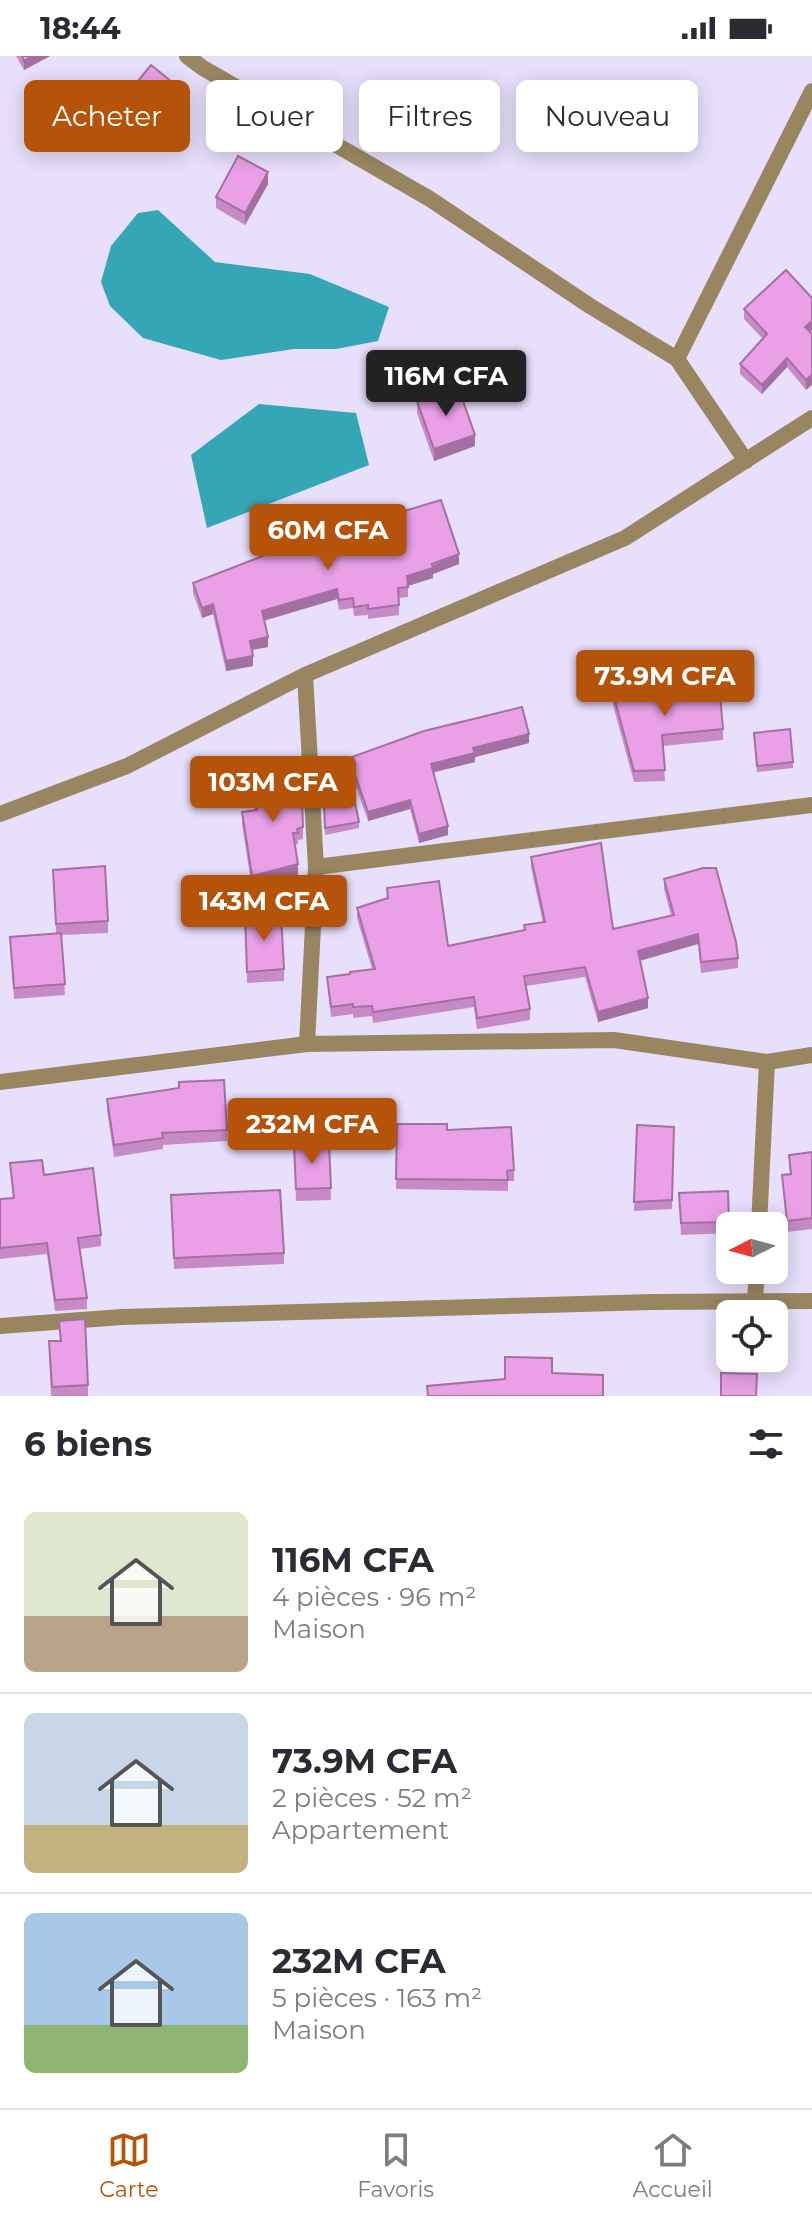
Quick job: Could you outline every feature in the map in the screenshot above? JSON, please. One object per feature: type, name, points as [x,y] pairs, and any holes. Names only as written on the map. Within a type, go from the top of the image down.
[{"type":"street","points":[[187,56],[430,199],[590,306],[677,359],[746,461]]},
{"type":"street","points":[[677,359],[812,91]]},
{"type":"street","points":[[0,814],[127,766],[305,675],[625,538],[812,418]]},
{"type":"street","points":[[305,675],[316,867],[307,1044]]},
{"type":"street","points":[[316,867],[812,805]]},
{"type":"street","points":[[0,1082],[307,1044],[614,1040],[767,1062],[812,1055]]},
{"type":"street","points":[[760,1212],[767,1062]]},
{"type":"street","points":[[755,1300],[756,1284]]},
{"type":"street","points":[[0,1326],[122,1317],[716,1301]]},
{"type":"street","points":[[788,1301],[812,1301]]},
{"type":"water","points":[[158,210],[215,262],[310,274],[389,307],[378,341],[336,349],[294,349],[221,360],[143,338],[110,306],[101,282],[111,246],[138,213]]},
{"type":"water","points":[[259,404],[356,413],[369,465],[207,528],[191,455]]},
{"type":"building","points":[[151,65],[169,80],[139,80]]},
{"type":"building","points":[[238,156],[268,172],[245,213],[216,197]]},
{"type":"building","points":[[786,270],[812,298],[812,321],[805,327],[812,334],[812,375],[806,380],[787,358],[762,385],[740,364],[767,334],[744,309]]},
{"type":"building","points":[[458,387],[475,435],[434,449],[417,401]]},
{"type":"building","points":[[441,500],[459,554],[432,564],[433,568],[407,576],[408,587],[398,588],[399,605],[368,609],[368,605],[354,607],[353,598],[339,600],[337,589],[262,611],[268,637],[250,641],[253,656],[226,661],[213,604],[202,608],[193,583],[291,545]]},
{"type":"building","points":[[719,683],[723,729],[662,735],[665,770],[634,771],[613,693],[667,684],[668,688]]},
{"type":"building","points":[[522,707],[529,734],[473,748],[475,753],[431,764],[448,826],[419,834],[410,800],[368,812],[349,758],[424,731]]},
{"type":"building","points":[[790,729],[793,762],[757,766],[754,733]]},
{"type":"building","points":[[290,772],[294,801],[302,799],[303,827],[297,829],[298,833],[293,833],[298,864],[252,876],[242,812],[257,810],[252,777]]},
{"type":"building","points":[[353,793],[359,822],[325,828],[324,800]]},
{"type":"building","points":[[601,843],[613,929],[674,915],[664,879],[703,868],[716,868],[738,958],[701,962],[698,934],[638,951],[648,998],[598,1012],[585,967],[524,976],[530,1009],[477,1018],[474,997],[373,1012],[372,1006],[353,1007],[353,1004],[331,1007],[327,977],[375,969],[357,908],[388,898],[387,888],[439,881],[448,946],[525,930],[524,925],[545,922],[531,857]]},
{"type":"building","points":[[105,866],[108,921],[56,924],[53,870]]},
{"type":"building","points":[[281,914],[284,969],[247,972],[245,915]]},
{"type":"building","points":[[61,933],[65,984],[14,988],[10,937]]},
{"type":"building","points":[[224,1080],[227,1130],[162,1133],[163,1138],[114,1145],[107,1099],[179,1088],[179,1082]]},
{"type":"building","points":[[397,1124],[447,1124],[447,1130],[511,1127],[514,1170],[507,1171],[508,1180],[396,1179]]},
{"type":"building","points":[[637,1125],[674,1127],[672,1200],[634,1202]]},
{"type":"building","points":[[329,1144],[331,1188],[296,1189],[294,1145]]},
{"type":"building","points":[[812,1152],[812,1218],[788,1221],[782,1175],[791,1174],[789,1155]]},
{"type":"building","points":[[42,1160],[44,1175],[93,1168],[101,1235],[78,1238],[87,1298],[55,1300],[47,1243],[0,1248],[0,1199],[14,1198],[10,1163]]},
{"type":"building","points":[[280,1190],[284,1253],[174,1258],[171,1195]]},
{"type":"building","points":[[728,1191],[729,1212],[716,1212],[716,1222],[681,1223],[679,1193]]},
{"type":"building","points":[[85,1319],[88,1385],[52,1387],[49,1341],[61,1341],[59,1321]]},
{"type":"building","points":[[505,1357],[552,1358],[552,1373],[603,1375],[603,1396],[428,1396],[427,1386],[505,1379]]},
{"type":"building","points":[[721,1373],[757,1374],[756,1396],[721,1396]]}]
